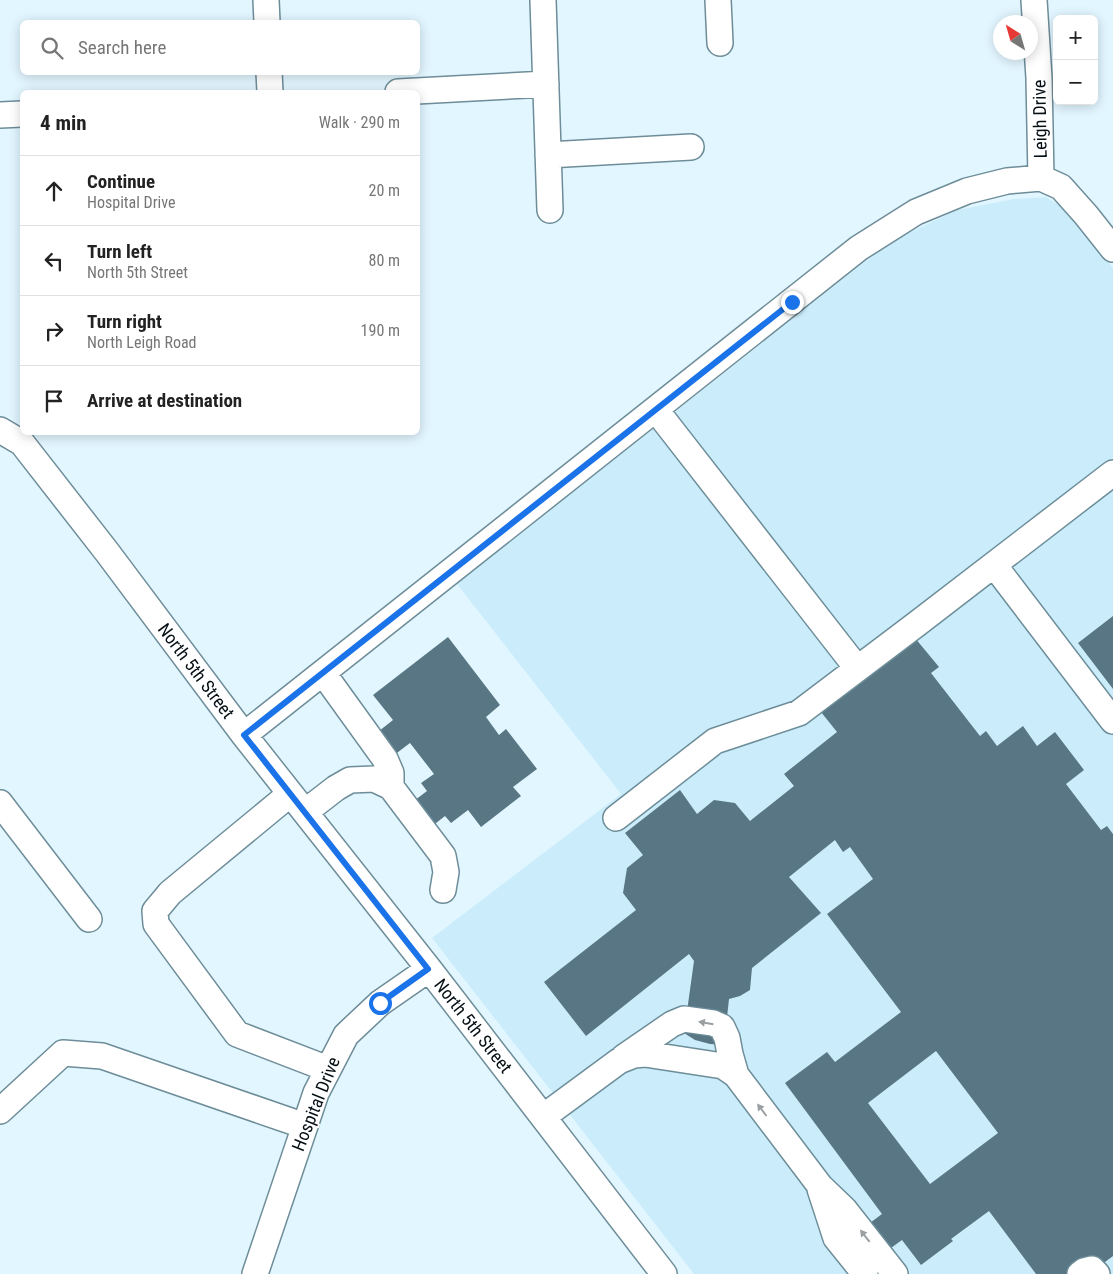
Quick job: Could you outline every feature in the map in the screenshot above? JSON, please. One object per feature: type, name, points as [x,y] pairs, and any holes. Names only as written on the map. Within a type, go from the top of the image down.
[{"type":"street","points":[[266,0],[267,20]]},
{"type":"street","points":[[543,0],[550,210]]},
{"type":"street","points":[[718,0],[720,43]]},
{"type":"street","name":"Leigh Drive","points":[[1034,0],[1039,78],[1041,178]]},
{"type":"street","points":[[269,75],[270,90]]},
{"type":"street","points":[[420,91],[546,84]]},
{"type":"street","points":[[0,115],[20,114]]},
{"type":"street","points":[[548,155],[691,147]]},
{"type":"street","points":[[244,735],[859,248],[916,212],[967,191],[1007,181],[1041,178],[1061,188],[1086,215],[1113,249]]},
{"type":"street","points":[[656,410],[857,668]]},
{"type":"street","name":"North 5th Street","points":[[0,430],[22,443],[107,552],[244,735],[544,1117],[664,1274]]},
{"type":"street","points":[[616,818],[714,741],[799,713],[1113,473]]},
{"type":"street","points":[[994,564],[1113,721]]},
{"type":"street","points":[[323,673],[385,759],[391,773],[391,787]]},
{"type":"street","points":[[328,1069],[237,1034],[156,924],[155,911],[170,893],[298,803],[336,788],[350,780],[374,779],[391,787],[443,856],[446,872],[443,890]]},
{"type":"street","points":[[0,803],[89,920]]},
{"type":"street","name":"Hospital Drive","points":[[256,1274],[316,1093],[346,1035],[380,1003],[428,969]]},
{"type":"street","points":[[544,1117],[612,1066],[672,1024],[684,1019],[713,1023],[722,1028],[727,1038],[736,1075]]},
{"type":"street","points":[[0,1111],[63,1053],[102,1056],[305,1126]]},
{"type":"street","points":[[612,1066],[634,1055],[644,1054],[723,1066],[736,1075],[820,1186],[844,1209],[895,1274]]},
{"type":"street","points":[[820,1186],[836,1238],[864,1274]]},
{"type":"street","points":[[1080,1274],[1092,1269],[1098,1274]]},
{"type":"shaded area","points":[[1046,197],[1068,211],[1113,268],[1113,1274],[694,1274],[432,938],[621,794],[457,584],[890,242],[957,210],[1014,199]]},
{"type":"building","points":[[1113,616],[1113,689],[1078,643]]},
{"type":"building","points":[[448,637],[500,705],[486,717],[499,735],[506,729],[537,769],[513,787],[521,796],[481,827],[468,810],[451,823],[445,816],[417,838],[398,813],[427,791],[421,783],[434,774],[410,743],[381,765],[364,743],[393,720],[373,695]]},
{"type":"building","points":[[915,638],[939,667],[931,673],[980,736],[986,731],[997,746],[1023,726],[1037,746],[1055,732],[1084,770],[1066,784],[1101,830],[1107,826],[1113,834],[1113,1256],[1089,1274],[1036,1274],[989,1211],[951,1239],[953,1241],[921,1265],[902,1240],[866,1266],[847,1240],[882,1214],[785,1083],[827,1052],[835,1062],[901,1012],[827,914],[873,879],[850,847],[843,852],[835,840],[789,877],[821,913],[752,968],[750,990],[740,996],[729,999],[724,1045],[695,1040],[684,1033],[694,961],[689,954],[586,1036],[544,982],[636,910],[623,893],[627,868],[643,855],[625,833],[680,790],[697,814],[714,800],[735,803],[750,821],[794,786],[784,774],[837,732],[821,712]],"holes":[[[936,1051],[998,1133],[930,1184],[868,1103]]]},
{"type":"route","points":[[380,1003],[428,969],[244,735],[792,302]]}]
